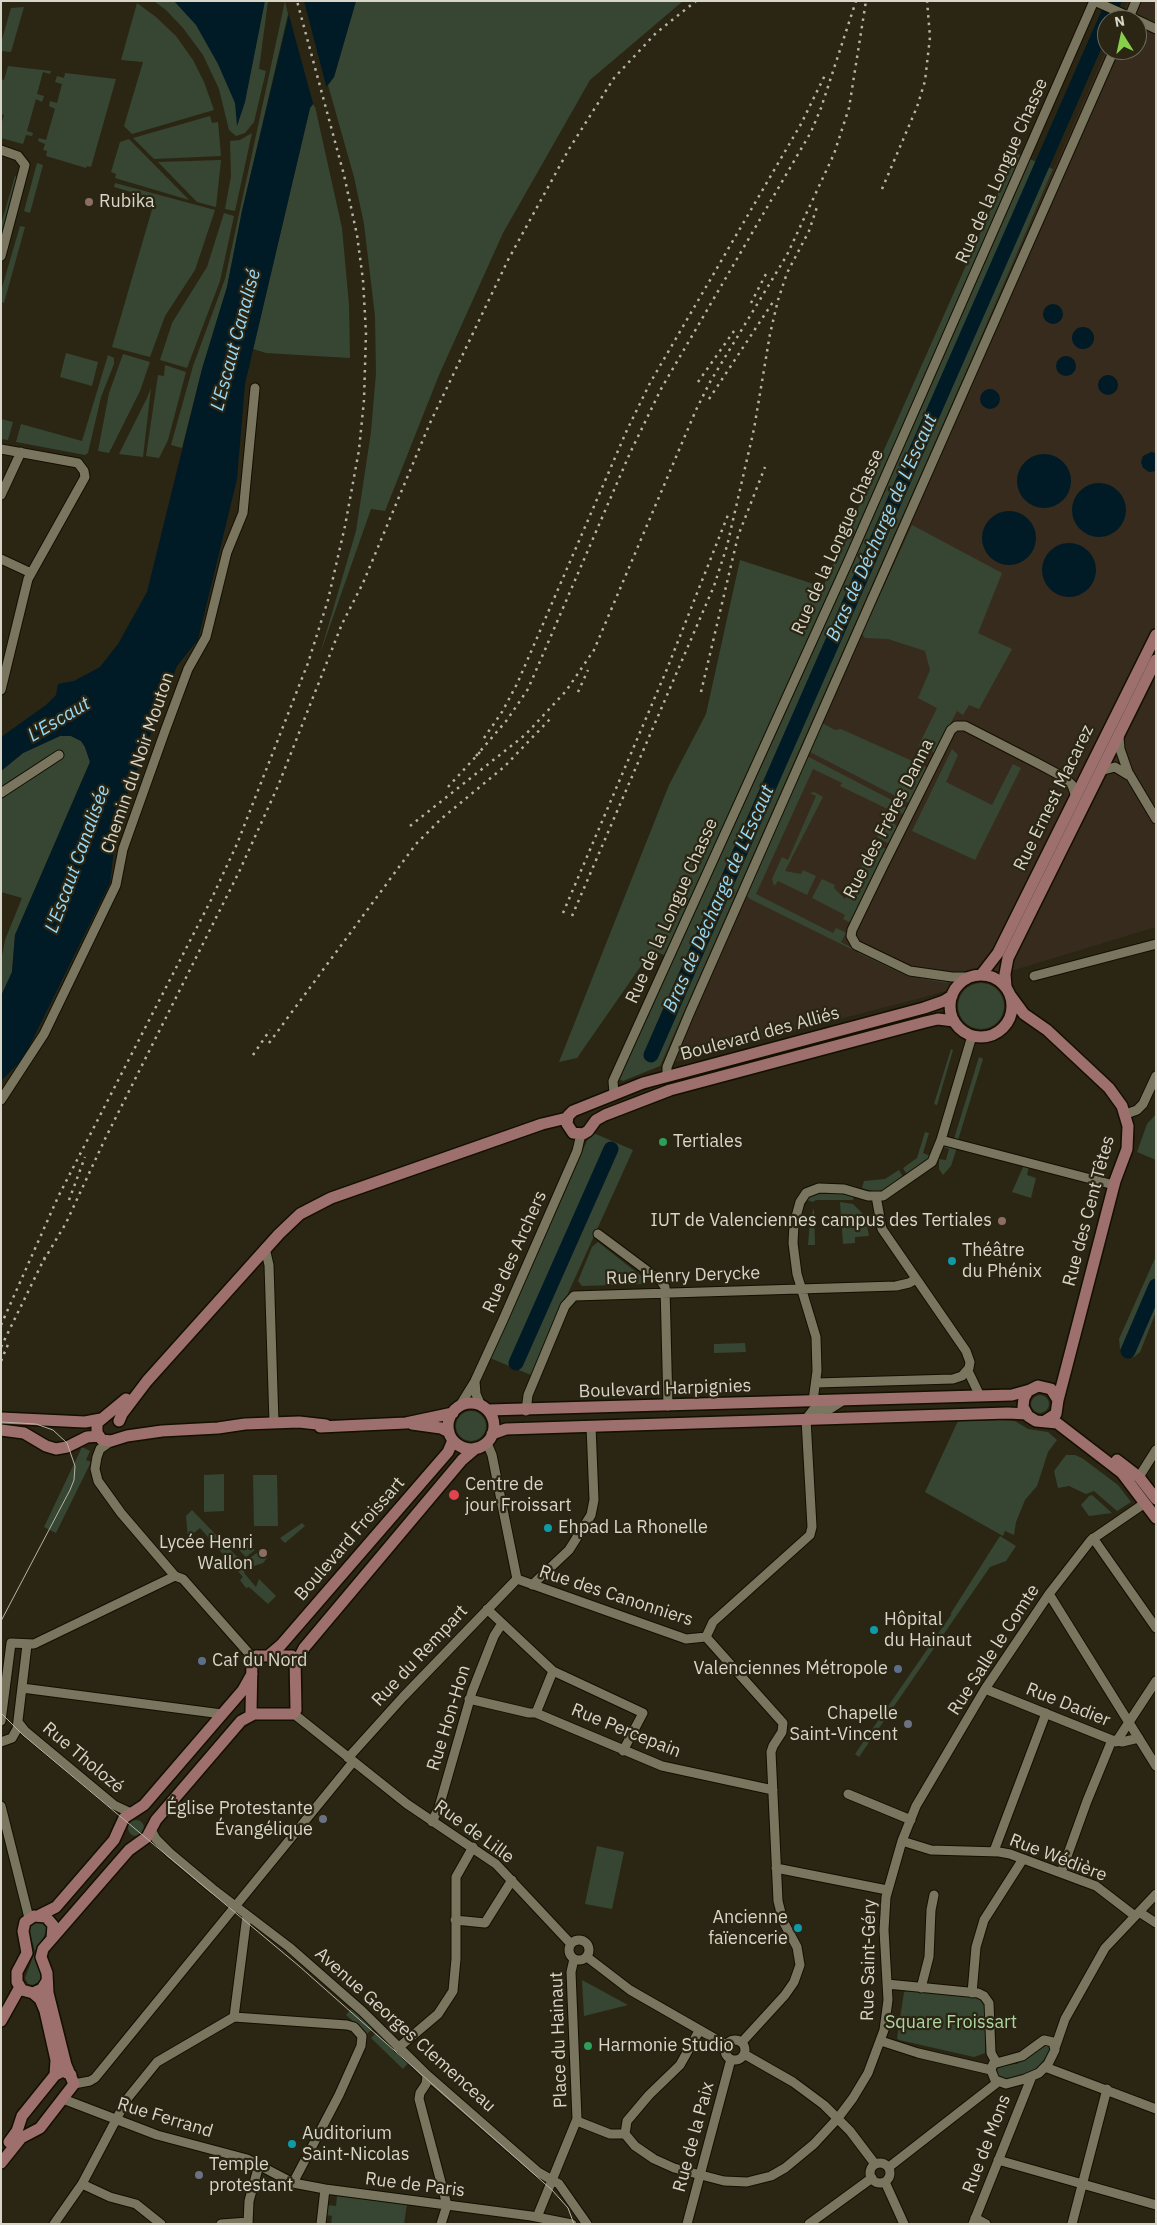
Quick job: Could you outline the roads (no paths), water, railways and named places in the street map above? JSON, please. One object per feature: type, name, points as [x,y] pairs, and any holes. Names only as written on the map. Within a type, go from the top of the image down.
[{"type":"main road","name":"Rue Ernest Macarez","points":[[976,976],[998,953],[1156,635]]},
{"type":"main road","name":"Rue Ernest Macarez","points":[[1008,991],[1005,974],[1008,958],[1156,660]]},
{"type":"main road","points":[[1029,1018],[1020,1018],[1008,1022],[990,1036],[972,1036],[961,1030],[954,1021],[950,1007],[952,996],[958,985],[976,976],[995,978],[1008,991],[1020,1010],[1052,1035],[1109,1088],[1120,1101],[1126,1114]]},
{"type":"main road","points":[[1008,991],[1012,1009],[1008,1022]]},
{"type":"main road","name":"Boulevard des Alliés","points":[[147,1381],[295,1218],[325,1200],[547,1122],[567,1118],[572,1112],[614,1094],[667,1076],[924,1008],[952,996]]},
{"type":"main road","name":"Boulevard des Alliés","points":[[581,1134],[588,1131],[592,1124],[610,1112],[670,1090],[930,1020],[954,1021]]},
{"type":"main road","points":[[579,1109],[589,1113],[592,1124]]},
{"type":"main road","name":"Rue des Cent Têtes","points":[[1058,1404],[1114,1185],[1128,1144],[1126,1114]]},
{"type":"main road","points":[[567,1118],[569,1129],[581,1134]]},
{"type":"main road","points":[[1066,1367],[1056,1378],[1030,1390],[1023,1402],[1027,1414],[1035,1420],[1059,1425],[1122,1473],[1150,1501]]},
{"type":"main road","points":[[98,1436],[96,1428],[103,1418],[147,1381]]},
{"type":"main road","points":[[1,1430],[26,1434],[48,1447],[56,1449],[69,1446],[87,1437],[98,1436],[104,1440],[114,1440],[121,1431],[122,1414],[147,1381]]},
{"type":"main road","points":[[1041,1386],[1051,1389],[1064,1420],[1139,1477],[1156,1518]]},
{"type":"main road","name":"Boulevard Harpignies","points":[[218,1428],[254,1431],[297,1430],[326,1425],[406,1423],[441,1417],[470,1403],[484,1408],[526,1411],[1014,1395],[1030,1390]]},
{"type":"main road","points":[[1045,1421],[1053,1416],[1058,1404]]},
{"type":"main road","points":[[484,1408],[493,1420],[485,1442]]},
{"type":"main road","points":[[451,1436],[449,1420],[456,1410]]},
{"type":"main road","name":"Boulevard Harpignies","points":[[406,1423],[441,1428],[465,1448],[485,1442],[506,1428],[1008,1412],[1027,1414]]},
{"type":"main road","points":[[1,1418],[85,1422],[114,1417],[120,1423]]},
{"type":"main road","name":"Boulevard Harpignies","points":[[114,1440],[162,1430],[218,1428],[245,1424],[304,1422],[326,1425]]},
{"type":"main road","name":"Boulevard Harpignies","points":[[120,1423],[162,1430]]},
{"type":"main road","name":"Boulevard Froissart","points":[[268,1656],[281,1645],[448,1452],[451,1436]]},
{"type":"main road","name":"Boulevard Froissart","points":[[296,1664],[304,1648],[462,1460],[485,1442]]},
{"type":"main road","points":[[1,2163],[19,2140],[40,2128],[64,2099],[72,2080],[64,2057],[47,1981],[47,1973],[41,1955],[43,1949],[137,1843],[145,1840],[151,1828],[241,1721],[254,1714],[294,1714],[296,1711],[296,1659],[292,1656],[253,1658],[251,1710],[254,1714]]},
{"type":"main road","points":[[55,2075],[56,2060],[40,1999],[33,1993],[20,1987],[16,1976],[26,1958],[23,1930],[35,1917],[56,1907],[112,1843],[123,1820],[144,1804],[243,1690],[252,1674]]},
{"type":"main road","points":[[133,1813],[145,1816],[151,1828]]},
{"type":"main road","points":[[120,1829],[126,1840],[137,1843]]},
{"type":"main road","points":[[35,1917],[47,1918],[52,1923],[54,1931],[52,1938]]},
{"type":"main road","points":[[33,1993],[42,1989],[47,1981]]},
{"type":"main road","points":[[1,2021],[20,1987]]},
{"type":"main road","points":[[1,2152],[17,2132],[22,2116],[55,2075],[62,2071],[72,2080]]},
{"type":"main road","points":[[20,2122],[26,2130],[33,2131]]},
{"type":"street","points":[[1094,1],[1114,10]]},
{"type":"street","name":"Rue de la Longue Chasse","points":[[614,1094],[612,1081],[848,562],[1094,1]]},
{"type":"street","points":[[667,1076],[668,1066],[697,994],[1110,60]]},
{"type":"street","points":[[1,150],[18,156],[23,160],[25,172],[1,256]]},
{"type":"street","name":"Chemin du Noir Mouton","points":[[1,1100],[44,1034],[116,885],[123,849],[165,731],[188,669],[206,637],[227,552],[243,513],[255,388]]},
{"type":"street","points":[[1,449],[78,463],[84,471],[84,481],[31,573],[4,662],[1,690]]},
{"type":"street","points":[[1,495],[21,452]]},
{"type":"street","points":[[1,559],[31,573]]},
{"type":"street","name":"Rue des Frères Danna","points":[[976,976],[952,977],[910,971],[856,945],[851,936],[852,930],[883,866],[951,730],[956,726],[965,726],[1046,767],[1066,778],[1076,794]]},
{"type":"street","points":[[1119,733],[1122,756],[1131,779],[1156,818]]},
{"type":"street","points":[[1,793],[59,755]]},
{"type":"street","points":[[1100,771],[1111,767],[1118,768],[1131,779]]},
{"type":"street","points":[[1034,976],[1156,944]]},
{"type":"street","points":[[813,1401],[818,1357],[816,1337],[796,1268],[793,1243],[795,1219],[804,1196],[815,1189],[840,1188],[876,1196],[890,1193],[929,1165],[934,1159],[941,1140],[972,1036]]},
{"type":"street","name":"Rue des Cent Têtes","points":[[1126,1114],[1136,1110],[1143,1104],[1156,1076]]},
{"type":"street","name":"Rue des Archers","points":[[456,1410],[475,1381],[578,1151],[581,1134]]},
{"type":"street","points":[[941,1140],[1114,1185]]},
{"type":"street","points":[[816,1383],[953,1379],[962,1376],[968,1371],[970,1362],[966,1350],[882,1229],[876,1196]]},
{"type":"street","points":[[598,1234],[661,1281],[665,1287],[668,1406]]},
{"type":"street","points":[[266,1248],[269,1265],[274,1423]]},
{"type":"street","name":"Rue Henry Derycke","points":[[526,1411],[528,1396],[569,1300],[582,1295],[896,1286],[916,1279]]},
{"type":"street","points":[[968,1371],[980,1396]]},
{"type":"street","points":[[475,1381],[476,1394],[484,1408]]},
{"type":"street","name":"Boulevard Harpignies","points":[[806,1419],[813,1410],[830,1409],[844,1400]]},
{"type":"street","points":[[742,2042],[786,1994],[799,1968],[797,1947],[785,1925],[780,1910],[776,1868],[772,1750],[782,1732],[782,1720],[706,1637],[713,1622],[811,1532],[806,1419]]},
{"type":"street","points":[[532,1585],[568,1550],[591,1515],[594,1500],[591,1426]]},
{"type":"street","points":[[114,1440],[100,1450],[96,1458],[95,1469],[98,1481],[121,1513],[175,1576],[182,1579],[253,1658]]},
{"type":"street","points":[[485,1442],[492,1455],[517,1580]]},
{"type":"street","points":[[1139,1477],[1153,1454]]},
{"type":"street","name":"Rue Salle le Comte","points":[[902,1841],[924,1792],[985,1689],[1049,1594],[1093,1538],[1150,1501]]},
{"type":"street","points":[[1093,1538],[1156,1628]]},
{"type":"street","points":[[1,1721],[11,1643],[27,1645],[37,1643],[175,1576]]},
{"type":"street","name":"Rue des Canonniers","points":[[517,1580],[686,1639],[706,1637]]},
{"type":"street","name":"Rue du Rempart","points":[[72,2080],[88,2082],[95,2078],[351,1760],[487,1609],[517,1580]]},
{"type":"street","points":[[1049,1594],[1156,1766]]},
{"type":"street","points":[[487,1609],[501,1625],[552,1672],[643,1713],[623,1751]]},
{"type":"street","name":"Rue Hon-Hon","points":[[432,1822],[439,1807],[469,1699],[494,1636],[501,1625]]},
{"type":"street","points":[[1,1742],[12,1738],[18,1722],[27,1645]]},
{"type":"street","points":[[536,1713],[552,1672]]},
{"type":"street","points":[[1062,1873],[1087,1801],[1114,1741],[1156,1681]]},
{"type":"street","points":[[22,1688],[222,1714]]},
{"type":"street","name":"Rue Dadier","points":[[985,1689],[1114,1741],[1127,1742],[1139,1738]]},
{"type":"street","name":"Rue Percepain","points":[[469,1699],[536,1713],[662,1766],[773,1790]]},
{"type":"street","points":[[994,1852],[1046,1713]]},
{"type":"street","name":"Rue de Lille","points":[[294,1714],[432,1822],[473,1847],[496,1864],[571,1944]]},
{"type":"street","name":"Rue Tholozé","points":[[18,1722],[37,1741],[114,1805],[133,1813]]},
{"type":"street","points":[[848,1794],[911,1820]]},
{"type":"street","points":[[1,1806],[35,1917]]},
{"type":"street","points":[[151,1828],[156,1839],[170,1853],[213,1889],[236,1905]]},
{"type":"street","name":"Rue Wédière","points":[[902,1841],[930,1850],[994,1852],[1023,1859],[1100,1888],[1137,1914],[1156,1923]]},
{"type":"street","name":"Rue Saint-Géry","points":[[625,2134],[631,2143],[654,2158],[700,2176],[740,2182],[759,2180],[785,2168],[809,2148],[838,2118],[860,2086],[881,2041],[888,2010],[884,1923],[887,1890],[902,1841]]},
{"type":"street","points":[[398,2048],[438,2014],[451,1996],[456,1972],[456,1877],[473,1847]]},
{"type":"street","points":[[972,1993],[977,1943],[984,1920],[1023,1859]]},
{"type":"street","points":[[776,1868],[887,1890]]},
{"type":"street","points":[[455,1920],[485,1922],[512,1880]]},
{"type":"street","points":[[881,2041],[925,2054],[993,2066],[1022,2056],[1056,2030],[1065,2019],[1105,1948],[1156,1894]]},
{"type":"street","points":[[921,1988],[929,1957],[931,1910],[934,1895]]},
{"type":"street","name":"Avenue Georges Clemenceau","points":[[236,1905],[271,1932],[336,1988],[427,2075],[538,2172],[552,2178],[567,2194],[587,2224]]},
{"type":"street","points":[[234,2017],[247,1915]]},
{"type":"street","points":[[577,1940],[586,1942],[589,1949],[587,1957],[580,1960],[574,1959],[569,1952],[571,1944],[577,1940]]},
{"type":"street","points":[[587,1957],[623,1985],[698,2031],[726,2045]]},
{"type":"street","name":"Place du Hainaut","points":[[574,1959],[571,1972],[577,2121]]},
{"type":"street","points":[[887,1984],[982,1994],[988,2000],[993,2079],[1006,2084],[1032,2076],[1046,2067],[1053,2056],[1065,2019]]},
{"type":"street","points":[[54,2224],[82,2184],[104,2140],[132,2092],[157,2062],[234,2017],[350,2026],[361,2034],[361,2046],[339,2094],[293,2182]]},
{"type":"street","points":[[537,2218],[577,2121],[610,2134],[625,2134],[627,2121],[649,2094],[680,2065],[698,2031]]},
{"type":"street","points":[[732,2040],[742,2042],[745,2047],[744,2054],[739,2059],[732,2060],[725,2054],[726,2045],[732,2040]]},
{"type":"street","points":[[1042,2041],[1052,2041],[1055,2048]]},
{"type":"street","points":[[744,2054],[806,2091],[838,2118],[875,2164]]},
{"type":"street","name":"Rue de la Paix","points":[[687,2224],[732,2060]]},
{"type":"street","points":[[1046,2067],[1108,2089],[1156,2109]]},
{"type":"street","points":[[427,2075],[426,2084],[420,2093],[419,2099],[447,2205],[441,2224]]},
{"type":"street","name":"Rue de Mons","points":[[974,2221],[1032,2076]]},
{"type":"street","points":[[889,2167],[998,2082]]},
{"type":"street","points":[[1072,2224],[1108,2089]]},
{"type":"street","name":"Rue Ferrand","points":[[64,2099],[164,2138],[243,2158],[259,2165]]},
{"type":"street","points":[[998,2160],[1156,2204]]},
{"type":"street","points":[[883,2163],[889,2167],[890,2175],[885,2182],[878,2182],[872,2178],[870,2170],[875,2164],[883,2163]]},
{"type":"street","points":[[221,2224],[248,2223],[249,2201],[259,2165]]},
{"type":"street","name":"Rue de Paris","points":[[259,2165],[293,2182],[326,2190],[447,2205],[572,2224]]},
{"type":"street","points":[[809,2224],[872,2178]]},
{"type":"street","points":[[885,2182],[904,2224]]},
{"type":"street","points":[[82,2184],[110,2197],[136,2204],[160,2224]]},
{"type":"street","points":[[320,2224],[326,2190]]},
{"type":"street","points":[[974,2221],[986,2224]]},
{"type":"water","points":[[174,1],[265,1],[245,102],[237,126],[235,103],[218,64],[196,25]]},
{"type":"water","points":[[292,1],[356,1],[334,77],[310,108],[245,384],[237,479],[198,640],[177,666],[122,809],[115,840],[110,883],[23,1059],[1,1081],[1,996],[12,972],[15,935],[90,762],[81,741],[71,736],[60,736],[23,753],[1,771],[1,737],[46,705],[56,695],[58,684],[74,681],[100,667],[118,644],[147,592],[202,369],[227,287],[242,211]]},
{"type":"water","points":[[1053,304],[1060,307],[1063,314],[1060,321],[1053,324],[1046,321],[1043,314],[1046,307]]},
{"type":"water","points":[[1083,327],[1091,330],[1094,338],[1091,346],[1083,349],[1075,346],[1072,338],[1075,330]]},
{"type":"water","points":[[1066,356],[1073,359],[1076,366],[1073,373],[1066,376],[1059,373],[1056,366],[1059,359]]},
{"type":"water","points":[[1108,375],[1115,378],[1118,385],[1115,392],[1108,395],[1101,392],[1098,385],[1101,378]]},
{"type":"water","points":[[990,389],[997,392],[1000,399],[997,406],[990,409],[983,406],[980,399],[983,392]]},
{"type":"water","points":[[1151,452],[1156,453],[1156,471],[1149,472],[1143,468],[1141,462],[1143,456]]},
{"type":"water","points":[[1039,454],[1049,454],[1059,458],[1067,466],[1071,481],[1067,496],[1059,504],[1049,508],[1039,508],[1029,504],[1021,496],[1017,486],[1017,476],[1021,466],[1029,458]]},
{"type":"water","points":[[1094,483],[1104,483],[1114,487],[1122,495],[1126,510],[1122,525],[1114,533],[1104,537],[1094,537],[1084,533],[1076,525],[1072,515],[1072,505],[1076,495],[1084,487]]},
{"type":"water","points":[[1004,511],[1014,511],[1024,515],[1032,523],[1036,538],[1032,553],[1024,561],[1014,565],[1004,565],[994,561],[986,553],[982,543],[982,533],[986,523],[994,515]]},
{"type":"water","points":[[1064,543],[1074,543],[1084,547],[1092,555],[1096,570],[1092,585],[1084,593],[1074,597],[1064,597],[1054,593],[1046,585],[1042,575],[1042,565],[1046,555],[1054,547]]},
{"type":"waterway","name":"Bras de Décharge de L'Escaut","points":[[651,1055],[1114,1]]},
{"type":"waterway","name":"Bras de Décharge de L'Escaut","points":[[516,1363],[611,1149]]},
{"type":"waterway","points":[[1128,1351],[1156,1286]]},
{"type":"tram line","points":[[1,1422],[36,1424],[53,1430],[67,1443],[75,1466],[74,1480],[70,1490],[1,1621]]},
{"type":"tram line","points":[[1,1713],[23,1735],[299,1966],[552,2190],[568,2208],[574,2224]]},
{"type":"railway","points":[[1,1325],[58,1197],[211,900],[237,844],[308,663],[328,600],[345,526],[359,450],[364,400],[366,333],[363,280],[357,235],[344,175],[297,1]]},
{"type":"railway","points":[[44,1260],[66,1223],[105,1139],[239,872],[278,786],[342,624],[363,583],[430,423],[508,260],[569,149],[614,78],[656,33],[696,1]]},
{"type":"railway","points":[[476,756],[507,720],[528,689],[630,453],[661,389],[811,132],[821,108],[856,1]]},
{"type":"railway","points":[[410,826],[525,735],[566,691],[594,650],[696,410],[710,382],[787,255],[834,154],[849,108],[866,1]]},
{"type":"railway","points":[[882,189],[917,107],[925,81],[930,37],[927,1]]},
{"type":"railway","points":[[484,738],[502,712],[517,684],[627,430],[650,383],[801,124],[826,73]]},
{"type":"railway","points":[[572,916],[714,586],[727,546],[754,429],[770,334],[778,300],[787,273],[809,231],[818,204]]},
{"type":"railway","points":[[751,303],[768,270]]},
{"type":"railway","points":[[709,399],[775,299]]},
{"type":"railway","points":[[698,382],[734,331]]},
{"type":"railway","points":[[701,692],[738,536],[765,467]]},
{"type":"railway","points":[[563,913],[667,669],[728,515]]},
{"type":"railway","points":[[578,692],[588,670]]},
{"type":"railway","points":[[269,1043],[416,844],[441,819],[504,767],[551,718]]},
{"type":"railway","points":[[448,787],[480,752]]},
{"type":"railway","points":[[253,1055],[270,1030]]},
{"type":"railway","points":[[69,1200],[85,1157]]},
{"type":"railway","points":[[1,1347],[46,1255]]},
{"type":"railway","points":[[1,1361],[9,1342]]},
{"type":"place","name":"Rubika","points":[[89,202]]},
{"type":"place","name":"Tertiales","points":[[663,1142]]},
{"type":"place","name":"IUT de Valenciennes campus des Tertiales","points":[[1002,1221]]},
{"type":"place","name":"Théâtre du Phénix","points":[[952,1261]]},
{"type":"place","name":"Centre de jour Froissart","points":[[454,1495]]},
{"type":"place","name":"Ehpad La Rhonelle","points":[[548,1528]]},
{"type":"place","name":"Lycée Henri Wallon","points":[[263,1553]]},
{"type":"place","name":"Hôpital du Hainaut","points":[[874,1630]]},
{"type":"place","name":"Caf du Nord","points":[[202,1661]]},
{"type":"place","name":"Valenciennes Métropole","points":[[898,1669]]},
{"type":"place","name":"Chapelle Saint-Vincent","points":[[908,1724]]},
{"type":"place","name":"Église Protestante Évangélique","points":[[323,1819]]},
{"type":"place","name":"Ancienne faïencerie","points":[[798,1928]]},
{"type":"place","name":"Harmonie Studio","points":[[588,2046]]},
{"type":"place","name":"Auditorium Saint-Nicolas","points":[[292,2144]]},
{"type":"place","name":"Temple protestant","points":[[199,2175]]},
{"type":"water label","name":"L'Escaut Canalisé","points":[[236,340]]},
{"type":"water label","name":"L'Escaut","points":[[59,720]]},
{"type":"water label","name":"L'Escaut Canalisée","points":[[78,859]]},
{"type":"park label","name":"Square Froissart","points":[[951,2023]]}]
